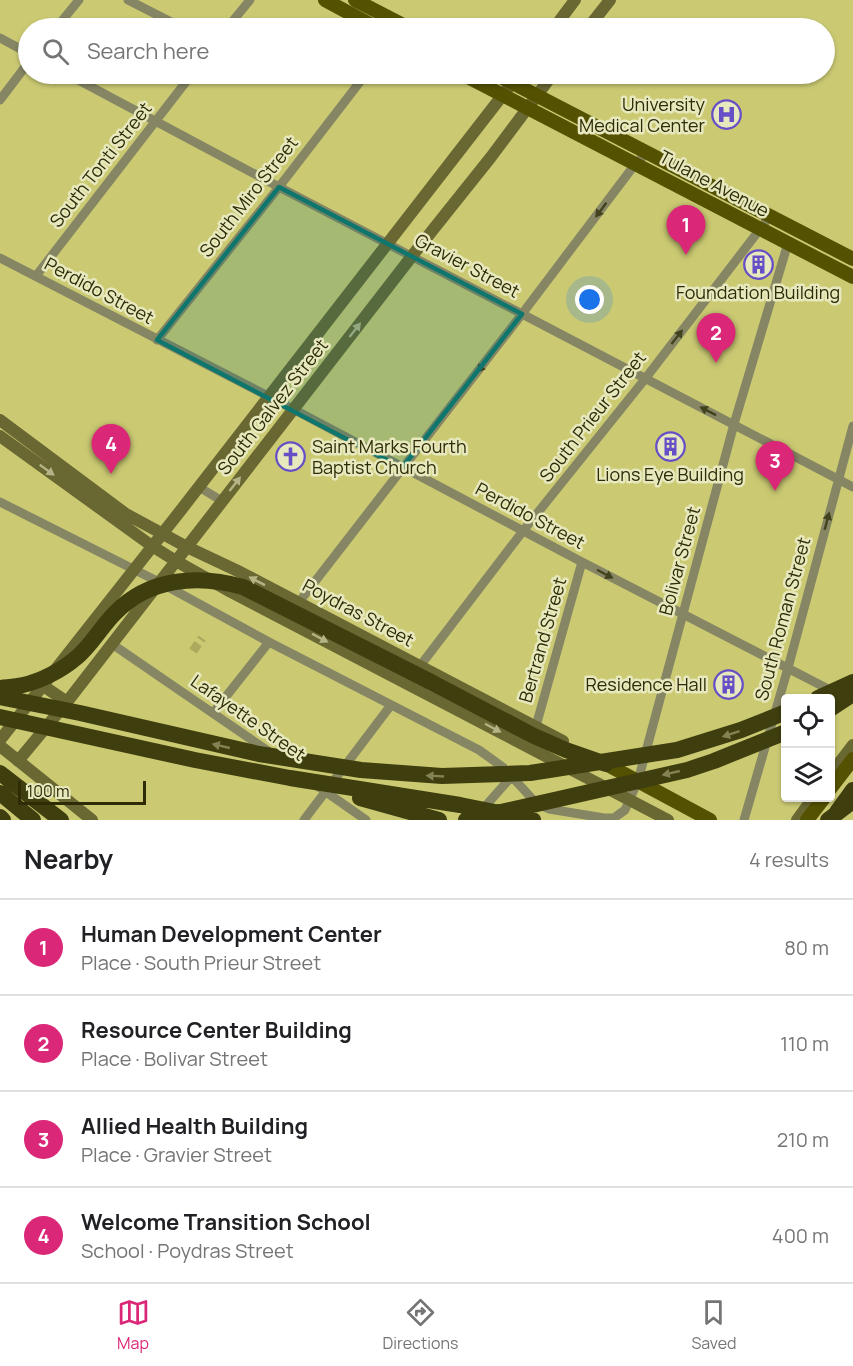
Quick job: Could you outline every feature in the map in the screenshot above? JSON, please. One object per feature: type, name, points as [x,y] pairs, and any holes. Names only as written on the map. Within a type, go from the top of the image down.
[{"type":"highway","points":[[0,688],[24,685],[46,677],[67,665],[78,657],[116,611],[133,598],[164,583],[194,579],[225,582],[243,587],[534,736],[606,764]]},
{"type":"highway","points":[[828,694],[853,682]]},
{"type":"highway","points":[[835,706],[853,694]]},
{"type":"highway","points":[[0,697],[259,754],[362,770],[442,776],[530,773],[677,750],[741,730],[781,714]]},
{"type":"highway","points":[[0,717],[195,760],[290,778],[460,804],[535,820]]},
{"type":"highway","points":[[466,820],[687,770],[781,734]]},
{"type":"highway","points":[[0,773],[61,820]]},
{"type":"highway","points":[[290,778],[439,820]]},
{"type":"highway","points":[[830,820],[853,790]]},
{"type":"highway","points":[[0,793],[33,820]]},
{"type":"highway","points":[[830,820],[853,801]]},
{"type":"main road","points":[[325,0],[358,18]]},
{"type":"main road","points":[[355,0],[387,18]]},
{"type":"main road","name":"Tulane Avenue","points":[[481,84],[853,277]]},
{"type":"main road","name":"Tulane Avenue","points":[[522,84],[536,95],[853,260]]},
{"type":"main road","points":[[835,784],[853,759]]},
{"type":"main road","name":"Poydras Street","points":[[606,764],[710,820]]},
{"type":"main road","points":[[807,820],[821,802]]},
{"type":"street","points":[[64,18],[79,0]]},
{"type":"street","points":[[128,0],[163,18]]},
{"type":"street","points":[[235,18],[250,0]]},
{"type":"street","points":[[562,18],[575,0]]},
{"type":"street","points":[[596,18],[610,0]]},
{"type":"street","points":[[0,38],[18,48]]},
{"type":"street","points":[[0,100],[18,76]]},
{"type":"street","name":"Gravier Street","points":[[86,84],[853,487]]},
{"type":"street","name":"South Tonti Street","points":[[36,276],[184,84]]},
{"type":"street","name":"South Miro Street","points":[[157,340],[358,84]]},
{"type":"street","name":"South Galvez Street","points":[[0,740],[135,570],[510,84]]},
{"type":"street","name":"South Galvez Street","points":[[18,760],[99,661],[491,157],[545,84]]},
{"type":"street","points":[[286,620],[636,163],[648,152]]},
{"type":"street","name":"South Prieur Street","points":[[420,666],[770,216]]},
{"type":"street","name":"Bolivar Street","points":[[526,792],[536,803],[549,809],[604,818],[614,818],[625,810],[630,800],[638,781],[734,424],[788,243]]},
{"type":"street","name":"Perdido Street","points":[[0,258],[853,702]]},
{"type":"street","name":"Poydras Street","points":[[0,420],[124,512],[162,534],[298,602],[606,764]]},
{"type":"street","name":"South Roman Street","points":[[744,820],[788,668],[853,426]]},
{"type":"street","points":[[0,436],[176,561],[231,592],[668,820]]},
{"type":"street","points":[[199,487],[222,501]]},
{"type":"street","points":[[0,502],[159,582],[269,642],[479,750],[504,768],[526,792],[516,820]]},
{"type":"street","name":"Bertrand Street","points":[[536,726],[582,562]]},
{"type":"street","points":[[78,642],[99,661]]},
{"type":"street","points":[[213,713],[269,642]]},
{"type":"street","name":"Lafayette Street","points":[[112,644],[366,820]]},
{"type":"street","points":[[42,685],[67,702]]},
{"type":"street","points":[[304,820],[391,705]]},
{"type":"street","points":[[835,770],[853,745]]},
{"type":"street","points":[[0,746],[92,820]]},
{"type":"street","points":[[473,820],[512,776]]},
{"type":"street","points":[[796,820],[810,802]]},
{"type":"highlighted area","points":[[279,187],[522,314],[402,468],[157,340]]},
{"type":"tunnel","points":[[193,651],[202,638]]},
{"type":"place","name":"University Medical Center","points":[[726,115]]},
{"type":"place","name":"Human Development Center","points":[[686,255]]},
{"type":"place","name":"Foundation Building","points":[[758,264]]},
{"type":"place","name":"Resource Center Building","points":[[716,363]]},
{"type":"place","name":"Lions Eye Building","points":[[670,446]]},
{"type":"place","name":"Saint Marks Fourth Baptist Church","points":[[291,457]]},
{"type":"place","name":"Welcome Transition School","points":[[111,474]]},
{"type":"place","name":"Allied Health Building","points":[[775,491]]},
{"type":"place","name":"Residence Hall","points":[[728,685]]}]
